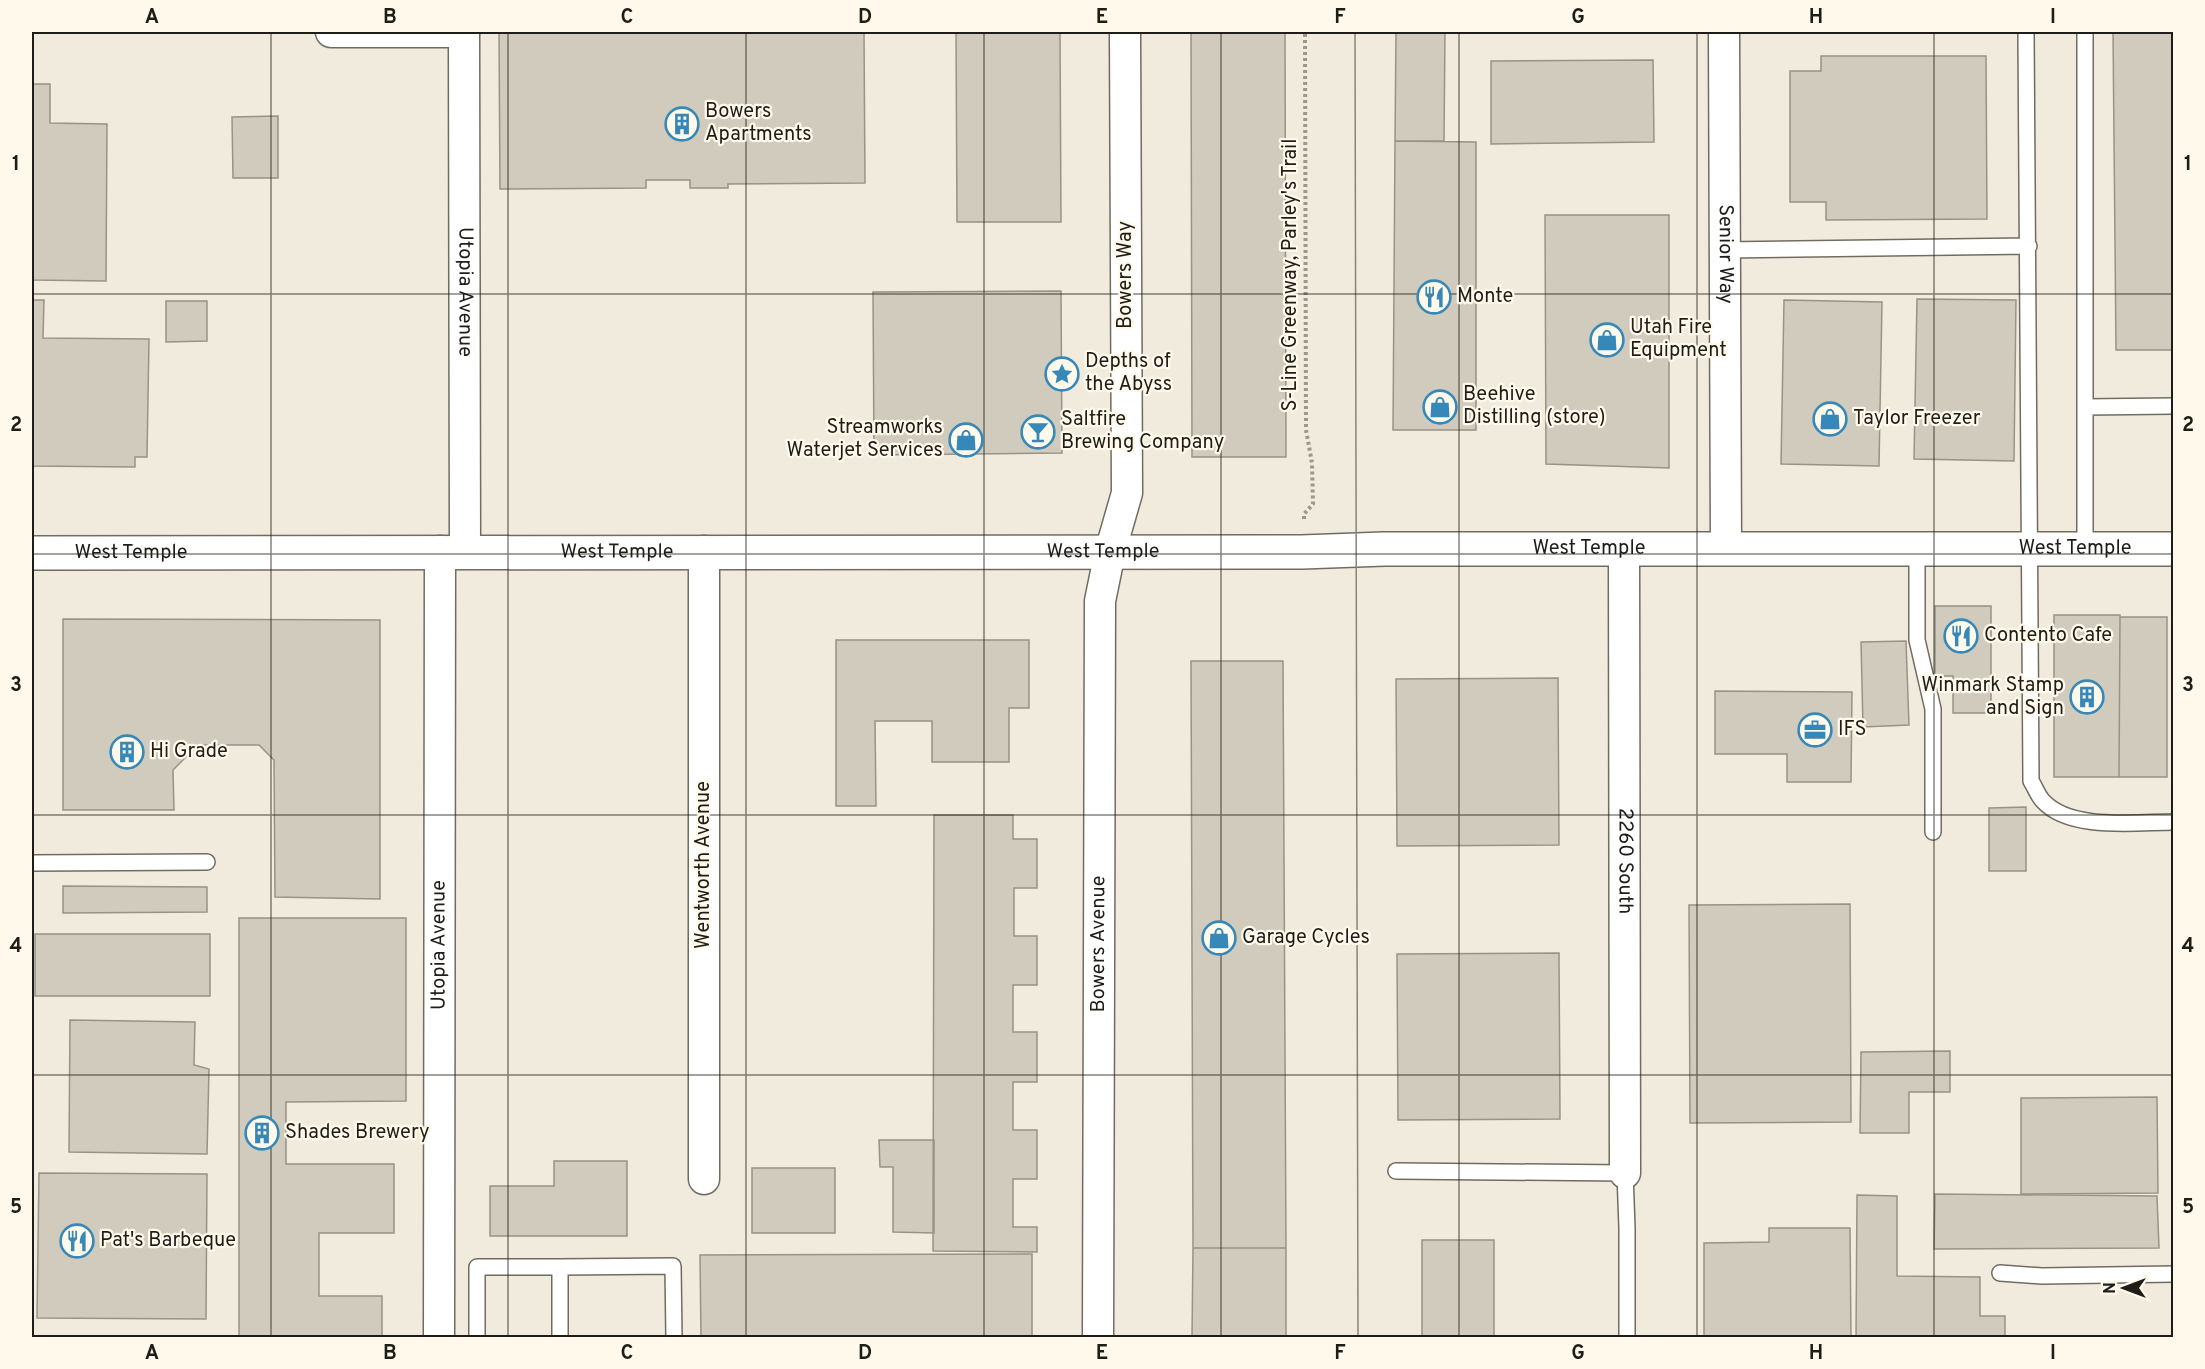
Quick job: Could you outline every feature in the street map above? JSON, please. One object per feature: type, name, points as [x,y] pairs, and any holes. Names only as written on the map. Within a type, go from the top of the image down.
[{"type":"street","points":[[331,32],[464,32]]},
{"type":"street","name":"Utopia Avenue","points":[[439,1338],[464,32]]},
{"type":"street","name":"Bowers Way","points":[[1110,552],[1127,493],[1125,32]]},
{"type":"street","name":"Senior Way","points":[[1724,32],[1726,549]]},
{"type":"street","name":"2260 South","points":[[1624,549],[1625,1173]]},
{"type":"street","name":"West Temple","points":[[32,553],[2174,549]]},
{"type":"street","name":"Wentworth Avenue","points":[[704,1179],[705,551]]},
{"type":"street","name":"Bowers Avenue","points":[[1098,1338],[1100,601],[1110,552]]},
{"type":"lane","points":[[2026,32],[2031,781],[2043,801],[2063,816],[2085,822],[2174,822]]},
{"type":"lane","points":[[2085,32],[2085,549]]},
{"type":"lane","points":[[1724,250],[2028,246]]},
{"type":"lane","points":[[2085,407],[2174,406]]},
{"type":"lane","points":[[1917,549],[1917,640],[1933,709],[1933,832]]},
{"type":"lane","points":[[32,863],[207,862]]},
{"type":"lane","points":[[1396,1171],[1625,1173],[1627,1338]]},
{"type":"lane","points":[[477,1338],[477,1267],[673,1266],[674,1338]]},
{"type":"lane","points":[[560,1267],[560,1338]]},
{"type":"lane","points":[[2000,1273],[2042,1276],[2174,1274]]},
{"type":"path","name":"S-Line Greenway, Parley's Trail","points":[[1304,514],[1313,504],[1311,463],[1306,430],[1305,32]]},
{"type":"building","name":"Bowers Apartments","points":[[499,32],[864,32],[865,183],[728,184],[728,188],[690,188],[690,180],[646,180],[646,188],[500,189]]},
{"type":"building","points":[[956,32],[1060,32],[1061,222],[957,222]]},
{"type":"building","points":[[1191,32],[1285,32],[1286,457],[1192,457]]},
{"type":"building","points":[[1396,32],[1445,32],[1444,141],[1395,141]]},
{"type":"building","points":[[2113,32],[2174,32],[2174,350],[2116,350]]},
{"type":"building","points":[[1821,56],[1986,56],[1987,219],[1826,220],[1826,202],[1790,202],[1790,71],[1821,71]]},
{"type":"building","points":[[1653,60],[1654,142],[1491,144],[1491,61]]},
{"type":"building","points":[[32,84],[50,84],[50,123],[107,124],[106,281],[32,280]]},
{"type":"building","points":[[278,116],[278,178],[233,178],[232,117]]},
{"type":"building","points":[[1395,141],[1476,142],[1476,430],[1393,430]]},
{"type":"building","name":"Utah Fire Equipment","points":[[1545,215],[1669,215],[1669,468],[1546,464]]},
{"type":"building","points":[[1061,291],[1062,453],[874,455],[873,292]]},
{"type":"building","points":[[1917,299],[2016,300],[2014,461],[1914,459]]},
{"type":"building","points":[[32,300],[44,300],[43,338],[149,339],[147,457],[135,457],[135,467],[32,466]]},
{"type":"building","points":[[1784,300],[1882,302],[1879,466],[1781,464]]},
{"type":"building","points":[[166,301],[207,301],[207,341],[166,342]]},
{"type":"building","points":[[1935,606],[1991,606],[1991,713],[1953,713],[1953,676],[1935,676]]},
{"type":"building","name":"Winmark Stamp and Sign","points":[[2054,615],[2120,615],[2119,777],[2054,777]]},
{"type":"building","points":[[2120,617],[2167,617],[2167,777],[2119,777]]},
{"type":"building","name":"Hi Grade","points":[[63,619],[380,620],[380,899],[275,897],[274,760],[259,745],[198,745],[173,770],[174,810],[63,810]]},
{"type":"building","points":[[836,640],[1029,640],[1029,708],[1009,708],[1009,762],[932,762],[932,721],[875,721],[876,806],[836,806]]},
{"type":"building","points":[[1906,641],[1909,725],[1863,727],[1861,642]]},
{"type":"building","points":[[1191,661],[1283,661],[1286,1248],[1193,1248]]},
{"type":"building","points":[[1558,678],[1559,845],[1397,846],[1396,679]]},
{"type":"building","points":[[1715,691],[1852,692],[1851,782],[1787,782],[1787,754],[1715,754]]},
{"type":"building","points":[[2026,807],[2026,871],[1989,871],[1989,808]]},
{"type":"building","points":[[934,815],[1013,815],[1013,839],[1037,839],[1037,888],[1014,888],[1014,936],[1037,936],[1037,985],[1013,985],[1013,1032],[1037,1032],[1037,1082],[1013,1082],[1013,1130],[1037,1130],[1037,1179],[1013,1179],[1013,1227],[1037,1227],[1037,1252],[933,1251]]},
{"type":"building","points":[[63,886],[207,887],[207,912],[63,913]]},
{"type":"building","points":[[1850,904],[1851,1122],[1690,1123],[1689,905]]},
{"type":"building","name":"Shades Brewery","points":[[239,918],[406,918],[406,1101],[286,1102],[286,1164],[394,1164],[394,1233],[319,1233],[319,1296],[382,1296],[382,1338],[239,1338]]},
{"type":"building","points":[[35,934],[210,934],[210,996],[35,996]]},
{"type":"building","points":[[1559,953],[1560,1119],[1398,1120],[1397,954]]},
{"type":"building","points":[[70,1020],[195,1022],[194,1065],[209,1069],[207,1154],[69,1152]]},
{"type":"building","points":[[1950,1051],[1950,1092],[1909,1092],[1909,1133],[1860,1133],[1861,1052]]},
{"type":"building","points":[[2157,1097],[2158,1193],[2021,1194],[2021,1098]]},
{"type":"building","points":[[879,1140],[934,1140],[934,1233],[893,1232],[893,1167],[880,1167]]},
{"type":"building","points":[[554,1161],[627,1161],[627,1236],[490,1236],[490,1186],[554,1186]]},
{"type":"building","points":[[752,1168],[835,1168],[835,1233],[752,1233]]},
{"type":"building","points":[[39,1173],[207,1174],[206,1319],[37,1318]]},
{"type":"building","points":[[1935,1194],[2157,1196],[2159,1248],[1934,1249]]},
{"type":"building","points":[[1857,1195],[1897,1196],[1897,1276],[1980,1277],[1980,1316],[2005,1316],[2005,1338],[1856,1338]]},
{"type":"building","points":[[1769,1228],[1850,1228],[1851,1338],[1704,1338],[1704,1243],[1769,1242]]},
{"type":"building","points":[[1422,1240],[1494,1240],[1494,1338],[1422,1338]]},
{"type":"building","points":[[1193,1248],[1286,1248],[1286,1338],[1192,1338]]},
{"type":"building","points":[[1032,1254],[1032,1338],[701,1338],[700,1255]]},
{"type":"tram line","points":[[1355,32],[1358,1338]]},
{"type":"place","name":"Bowers Apartments","points":[[682,124]]},
{"type":"place","name":"Monte","points":[[1434,297]]},
{"type":"place","name":"Utah Fire Equipment","points":[[1607,340]]},
{"type":"place","name":"Depths of the Abyss","points":[[1062,374]]},
{"type":"place","name":"Beehive Distilling (store)","points":[[1440,407]]},
{"type":"place","name":"Taylor Freezer","points":[[1830,419]]},
{"type":"place","name":"Saltfire Brewing Company","points":[[1038,432]]},
{"type":"place","name":"Streamworks Waterjet Services","points":[[966,440]]},
{"type":"place","name":"Contento Cafe","points":[[1961,636]]},
{"type":"place","name":"Winmark Stamp and Sign","points":[[2087,697]]},
{"type":"place","name":"IFS","points":[[1815,730]]},
{"type":"place","name":"Hi Grade","points":[[127,752]]},
{"type":"place","name":"Garage Cycles","points":[[1219,938]]},
{"type":"place","name":"Shades Brewery","points":[[262,1133]]},
{"type":"place","name":"Pat's Barbeque","points":[[77,1241]]}]
